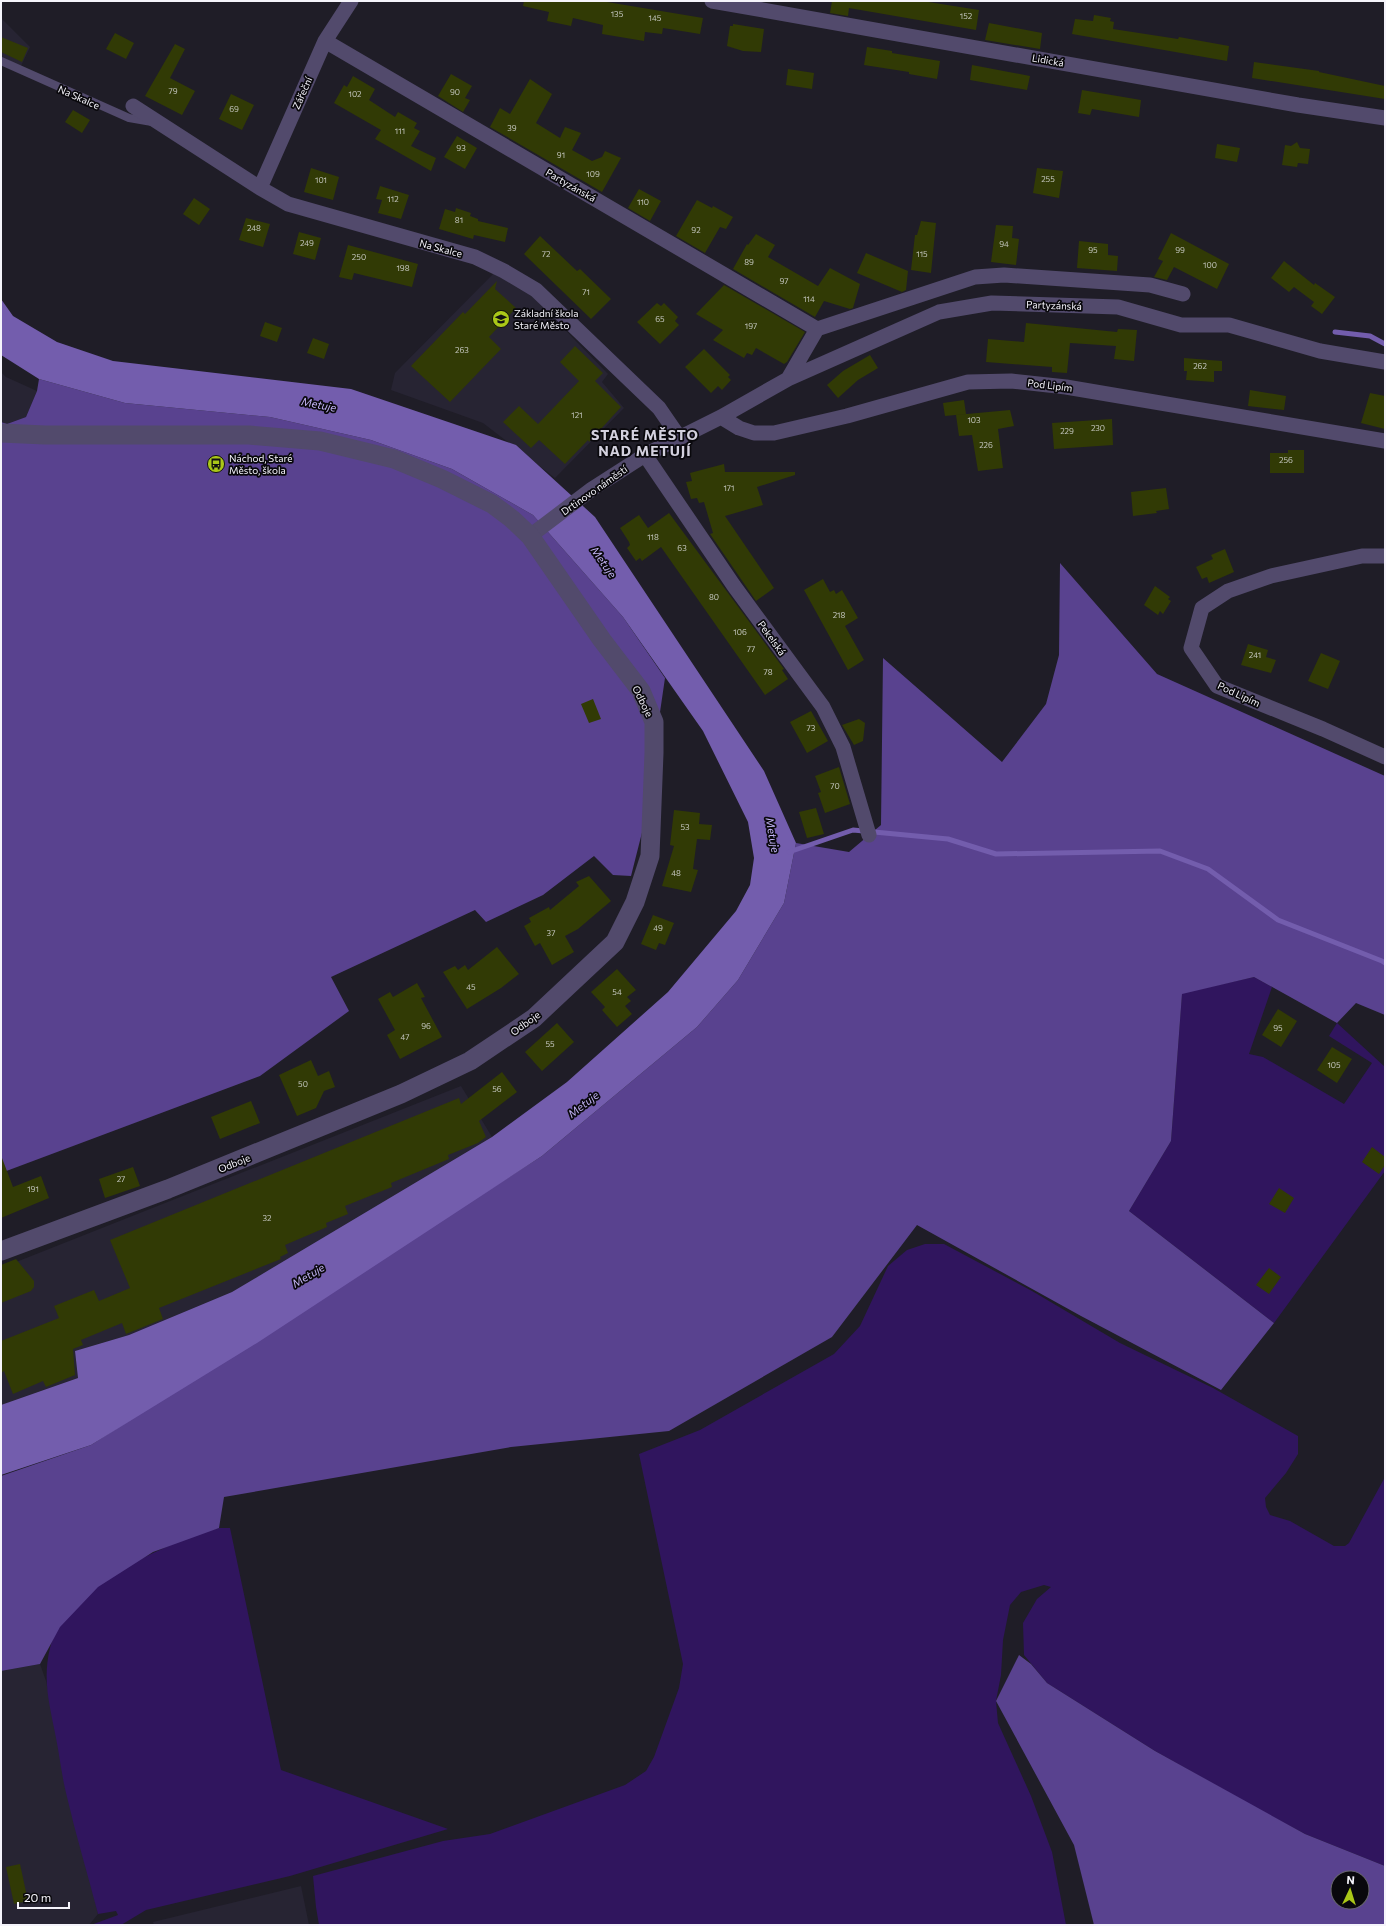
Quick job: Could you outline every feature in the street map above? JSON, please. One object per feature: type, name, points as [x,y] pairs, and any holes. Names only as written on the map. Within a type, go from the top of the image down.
[{"type":"street","name":"Zářeční","points":[[260,188],[326,40],[351,1]]},
{"type":"street","name":"Lidická","points":[[712,1],[1298,105],[1385,118]]},
{"type":"street","name":"Partyzánská","points":[[326,40],[817,329]]},
{"type":"street","name":"Na Skalce","points":[[133,106],[260,188],[288,204],[475,257],[511,274],[536,290],[659,408],[679,437]]},
{"type":"street","points":[[788,379],[817,329],[975,277],[1004,275],[1150,285],[1184,294]]},
{"type":"street","name":"Partyzánská","points":[[788,379],[939,312],[992,303],[1118,307],[1181,325],[1230,324],[1320,351],[1385,362]]},
{"type":"street","name":"Drtinovo náměstí","points":[[535,532],[592,489],[644,455],[721,417],[788,379]]},
{"type":"street","name":"Pod Lipím","points":[[721,417],[739,428],[754,433],[774,433],[847,416],[968,382],[1011,381],[1066,387],[1385,441]]},
{"type":"street","name":"Odboje","points":[[1,433],[45,435],[249,435],[320,440],[394,459],[442,479],[492,504],[512,519],[535,532],[602,640],[641,691],[654,722],[650,856],[635,902],[615,942],[534,1018],[470,1061],[401,1094],[168,1189],[1,1251]]},
{"type":"street","name":"Pekelská","points":[[644,455],[734,586],[823,707],[843,748],[869,835]]},
{"type":"street","name":"Pod Lipím","points":[[1385,556],[1362,556],[1271,576],[1228,591],[1202,608],[1191,648],[1217,686],[1323,729],[1385,757]]},
{"type":"lane","name":"Na Skalce","points":[[1,61],[129,118],[161,123]]},
{"type":"shaded area","points":[[1,18],[30,47],[20,68],[1,57]]},
{"type":"shaded area","name":"Základní škola Staré Město","points":[[502,265],[608,374],[602,382],[624,408],[555,478],[483,423],[391,390],[395,373]]},
{"type":"shaded area","points":[[1,372],[6,377],[37,391],[26,417],[7,424],[1,422]]},
{"type":"shaded area","points":[[39,379],[125,403],[270,417],[371,440],[452,469],[533,515],[623,617],[665,678],[654,753],[652,793],[631,876],[613,875],[594,856],[543,895],[486,922],[475,910],[331,977],[349,1011],[260,1076],[1,1173],[1,422],[7,424],[26,417],[37,391]]},
{"type":"shaded area","points":[[1060,563],[1157,674],[1385,776],[1385,1015],[1356,1003],[1337,1023],[1254,977],[1182,994],[1171,1141],[1129,1211],[1274,1323],[1221,1390],[1081,1316],[917,1225],[832,1337],[669,1431],[511,1447],[224,1497],[219,1528],[153,1552],[98,1587],[60,1627],[40,1664],[1,1671],[1,1476],[91,1445],[542,1156],[697,1027],[738,980],[784,903],[796,843],[849,852],[881,825],[883,658],[1002,762],[1046,704],[1059,655]]},
{"type":"shaded area","points":[[1254,977],[1272,987],[1249,1054],[1263,1057],[1344,1104],[1372,1063],[1329,1036],[1337,1023],[1385,1067],[1385,1171],[1274,1323],[1129,1211],[1171,1141],[1182,993]]},
{"type":"shaded area","points":[[461,1086],[492,1137],[232,1292],[129,1335],[75,1351],[78,1378],[1,1405],[1,1268]]},
{"type":"shaded area","points":[[925,1244],[944,1244],[1032,1291],[1120,1343],[1213,1388],[1298,1436],[1298,1454],[1286,1473],[1265,1498],[1266,1507],[1270,1515],[1290,1521],[1334,1546],[1345,1546],[1349,1543],[1385,1477],[1385,1866],[1305,1834],[1253,1806],[1155,1751],[1047,1683],[1024,1655],[1023,1623],[1037,1599],[1051,1587],[1044,1585],[1021,1592],[1010,1605],[1003,1640],[1001,1675],[996,1701],[998,1723],[1031,1796],[1052,1852],[1066,1925],[319,1925],[313,1876],[443,1841],[490,1834],[625,1785],[646,1771],[654,1757],[679,1688],[683,1664],[639,1454],[700,1430],[834,1354],[860,1326],[888,1266],[907,1250]]},
{"type":"shaded area","points":[[219,1528],[230,1528],[281,1770],[448,1829],[290,1876],[146,1910],[121,1925],[91,1925],[118,1915],[116,1911],[98,1914],[71,1812],[49,1704],[47,1671],[50,1648],[60,1626],[76,1606],[96,1588],[120,1571],[172,1544]]},
{"type":"shaded area","points":[[1019,1655],[1031,1664],[1047,1683],[1155,1751],[1305,1834],[1385,1866],[1385,1925],[1094,1925],[1074,1845],[996,1701]]},
{"type":"shaded area","points":[[40,1664],[46,1681],[98,1914],[89,1925],[1,1925],[1,1671]]},
{"type":"shaded area","points":[[301,1886],[309,1925],[154,1925],[153,1922]]},
{"type":"water","name":"Metuje","points":[[1,299],[13,316],[57,342],[113,361],[351,389],[516,445],[595,517],[764,771],[796,843],[784,903],[738,980],[697,1027],[542,1156],[257,1343],[91,1445],[1,1475],[1,1405],[78,1378],[75,1351],[129,1335],[232,1292],[492,1137],[567,1082],[668,992],[736,911],[750,885],[754,858],[748,822],[703,731],[623,617],[533,515],[452,469],[371,440],[270,417],[125,403],[39,379],[1,355]]},
{"type":"building","points":[[524,1],[601,1],[703,18],[700,34],[663,28],[662,34],[645,32],[644,41],[602,34],[603,25],[573,18],[571,26],[547,21],[549,12],[523,6]]},
{"type":"building","points":[[832,1],[922,1],[979,10],[976,30],[849,8],[848,16],[830,13]]},
{"type":"building","points":[[1094,15],[1111,18],[1110,21],[1114,22],[1113,29],[1178,39],[1179,37],[1229,46],[1227,61],[1072,34],[1075,19],[1093,21]]},
{"type":"building","points":[[989,23],[1042,33],[1040,49],[985,40]]},
{"type":"building","points":[[733,24],[764,29],[761,52],[743,51],[727,46],[730,26],[733,26]]},
{"type":"building","points":[[115,33],[134,43],[126,59],[106,49]]},
{"type":"building","points":[[1,37],[28,48],[22,62],[1,52]]},
{"type":"building","points":[[175,44],[185,49],[170,78],[195,91],[182,115],[145,96]]},
{"type":"building","points":[[867,47],[940,61],[937,79],[909,74],[909,72],[864,65]]},
{"type":"building","points":[[1254,62],[1319,71],[1385,86],[1385,99],[1252,78]]},
{"type":"building","points":[[972,65],[1030,76],[1027,90],[970,80]]},
{"type":"building","points":[[788,69],[814,73],[812,89],[786,85]]},
{"type":"building","points":[[451,74],[472,86],[465,98],[470,100],[463,112],[438,96]]},
{"type":"building","points":[[353,76],[375,89],[369,100],[395,117],[398,112],[417,123],[414,128],[420,131],[411,146],[436,158],[431,171],[375,139],[381,130],[334,103],[344,85],[347,87]]},
{"type":"building","points":[[530,79],[552,94],[536,123],[560,138],[565,127],[581,133],[572,150],[592,161],[602,157],[605,151],[621,158],[602,192],[490,127],[500,108],[510,114]]},
{"type":"building","points":[[1082,90],[1141,100],[1139,117],[1092,109],[1090,115],[1078,113]]},
{"type":"building","points":[[231,94],[254,105],[242,130],[219,119]]},
{"type":"building","points":[[73,110],[90,120],[82,133],[65,122]]},
{"type":"building","points":[[457,136],[477,148],[465,169],[444,157]]},
{"type":"building","points":[[1297,142],[1300,148],[1310,149],[1308,164],[1298,163],[1297,167],[1282,165],[1285,145],[1291,146]]},
{"type":"building","points":[[1217,144],[1240,148],[1237,162],[1215,158]]},
{"type":"building","points":[[311,168],[339,177],[333,200],[304,192]]},
{"type":"building","points":[[1037,168],[1063,171],[1059,198],[1033,193]]},
{"type":"building","points":[[380,186],[409,195],[401,219],[378,213],[382,200],[376,199]]},
{"type":"building","points":[[639,189],[661,201],[650,221],[628,208]]},
{"type":"building","points":[[194,198],[210,209],[199,225],[183,214]]},
{"type":"building","points":[[697,200],[712,208],[713,206],[733,217],[726,229],[720,227],[705,253],[676,236]]},
{"type":"building","points":[[456,208],[471,213],[470,216],[478,219],[478,221],[508,228],[505,242],[474,235],[473,239],[439,229],[445,209],[455,212]]},
{"type":"building","points":[[246,218],[270,224],[263,247],[239,240]]},
{"type":"building","points":[[921,221],[936,223],[931,273],[911,270],[915,235],[917,235]]},
{"type":"building","points":[[996,225],[1013,226],[1012,238],[1019,239],[1016,265],[991,262]]},
{"type":"building","points":[[299,232],[321,238],[315,260],[293,254]]},
{"type":"building","points":[[1171,233],[1229,264],[1217,289],[1174,267],[1167,280],[1154,277],[1163,261],[1158,259]]},
{"type":"building","points":[[756,234],[775,245],[768,257],[818,286],[830,268],[860,284],[853,308],[850,309],[824,301],[815,317],[733,269],[747,244],[748,245]]},
{"type":"building","points":[[540,236],[577,271],[580,269],[611,299],[591,319],[524,254]]},
{"type":"building","points":[[1079,241],[1108,244],[1108,255],[1118,256],[1117,271],[1077,268]]},
{"type":"building","points":[[348,245],[418,264],[412,287],[354,273],[352,280],[339,277]]},
{"type":"building","points":[[866,253],[908,271],[906,290],[902,292],[857,273]]},
{"type":"building","points":[[1284,261],[1314,285],[1315,283],[1335,297],[1322,314],[1311,306],[1314,302],[1294,287],[1289,292],[1271,278]]},
{"type":"building","points":[[497,281],[495,289],[516,308],[489,337],[501,349],[450,402],[411,366],[463,312],[465,314]]},
{"type":"building","points":[[724,285],[805,332],[787,362],[784,364],[756,348],[752,355],[747,353],[744,358],[713,340],[723,330],[696,314]]},
{"type":"building","points":[[657,303],[661,306],[664,303],[678,317],[675,321],[679,325],[660,344],[637,322]]},
{"type":"building","points":[[265,322],[282,328],[277,342],[260,336]]},
{"type":"building","points":[[1026,323],[1117,332],[1118,329],[1137,330],[1134,361],[1114,359],[1116,346],[1070,343],[1067,373],[1052,372],[1052,367],[986,362],[988,339],[1024,342]]},
{"type":"building","points":[[313,338],[329,344],[324,359],[307,353]]},
{"type":"building","points":[[575,346],[603,373],[595,381],[621,407],[589,442],[588,440],[565,464],[539,440],[531,448],[503,422],[519,406],[538,424],[579,381],[560,362]]},
{"type":"building","points":[[704,349],[730,375],[728,377],[731,380],[722,390],[718,386],[711,393],[685,367]]},
{"type":"building","points":[[870,355],[878,368],[858,380],[838,398],[827,385],[843,371]]},
{"type":"building","points":[[1184,358],[1222,361],[1222,371],[1214,371],[1214,382],[1186,380],[1187,371],[1184,371]]},
{"type":"building","points":[[1250,390],[1286,396],[1284,410],[1248,406]]},
{"type":"building","points":[[1370,393],[1385,396],[1385,429],[1361,423]]},
{"type":"building","points":[[964,400],[966,414],[945,416],[943,403]]},
{"type":"building","points":[[1010,410],[1014,426],[998,429],[1003,468],[978,471],[972,435],[959,436],[956,415]]},
{"type":"building","points":[[1112,419],[1113,445],[1054,449],[1052,423]]},
{"type":"building","points":[[1288,450],[1304,450],[1304,473],[1270,473],[1270,453],[1288,453]]},
{"type":"building","points":[[724,464],[725,472],[795,472],[795,475],[757,487],[763,505],[725,516],[774,588],[756,601],[710,534],[713,533],[704,502],[699,503],[697,498],[691,499],[686,482],[692,481],[690,473]]},
{"type":"building","points":[[1166,488],[1169,509],[1156,511],[1157,513],[1133,516],[1131,492]]},
{"type":"building","points":[[669,513],[784,669],[782,670],[788,679],[765,695],[661,547],[642,561],[640,558],[636,561],[627,548],[630,545],[629,542],[620,528],[639,515],[648,528]]},
{"type":"building","points":[[1225,549],[1234,572],[1209,583],[1207,577],[1202,579],[1196,567],[1213,559],[1211,555]]},
{"type":"building","points":[[823,579],[830,592],[834,590],[836,594],[842,590],[858,618],[845,626],[864,660],[848,670],[804,590]]},
{"type":"building","points":[[1155,586],[1170,597],[1168,599],[1171,601],[1163,614],[1160,611],[1158,615],[1144,605]]},
{"type":"building","points":[[1248,644],[1268,650],[1266,657],[1276,660],[1271,673],[1241,665]]},
{"type":"building","points":[[1321,653],[1340,661],[1328,689],[1308,681]]},
{"type":"building","points":[[593,699],[601,719],[589,723],[581,704]]},
{"type":"building","points":[[811,711],[828,741],[807,753],[790,722]]},
{"type":"building","points":[[859,719],[865,723],[863,741],[854,745],[842,725]]},
{"type":"building","points":[[839,767],[850,804],[825,813],[818,793],[821,792],[815,776]]},
{"type":"building","points":[[816,808],[824,834],[807,838],[799,812]]},
{"type":"building","points":[[674,810],[700,813],[699,824],[712,825],[710,840],[697,839],[693,869],[698,870],[691,892],[662,886],[674,846],[670,845]]},
{"type":"building","points":[[589,876],[611,901],[578,929],[565,936],[574,952],[552,965],[540,943],[535,946],[524,926],[531,922],[529,918],[549,907],[550,910],[579,886],[576,882]]},
{"type":"building","points":[[653,915],[674,923],[665,945],[659,943],[656,950],[641,944]]},
{"type":"building","points":[[497,947],[519,974],[501,988],[467,1009],[443,972],[455,966],[458,970],[465,965],[468,970]]},
{"type":"building","points":[[617,969],[636,990],[627,997],[631,1001],[625,1006],[632,1014],[617,1027],[602,1010],[605,1007],[591,992]]},
{"type":"building","points":[[417,983],[425,997],[421,998],[442,1037],[400,1059],[387,1035],[395,1030],[378,999],[390,992],[393,997]]},
{"type":"building","points":[[1278,1009],[1297,1021],[1281,1047],[1262,1035]]},
{"type":"building","points":[[557,1023],[574,1042],[542,1071],[525,1052]]},
{"type":"building","points":[[1332,1047],[1352,1059],[1337,1083],[1317,1070]]},
{"type":"building","points":[[311,1060],[318,1076],[329,1071],[335,1087],[324,1091],[316,1108],[297,1116],[279,1075]]},
{"type":"building","points":[[502,1072],[517,1092],[479,1121],[486,1137],[478,1143],[448,1155],[449,1159],[391,1183],[392,1187],[345,1206],[348,1214],[326,1223],[327,1227],[285,1245],[288,1253],[280,1257],[281,1259],[159,1308],[163,1319],[126,1334],[122,1323],[81,1340],[83,1345],[73,1349],[75,1375],[46,1387],[43,1381],[13,1394],[4,1371],[1,1373],[1,1341],[59,1318],[54,1306],[94,1290],[99,1301],[130,1288],[110,1240],[459,1098],[461,1104]]},
{"type":"building","points":[[251,1101],[260,1123],[220,1139],[211,1117]]},
{"type":"building","points":[[1372,1147],[1385,1157],[1385,1165],[1379,1174],[1362,1162]]},
{"type":"building","points":[[2,1158],[13,1187],[41,1176],[49,1198],[1,1218]]},
{"type":"building","points":[[133,1167],[140,1186],[105,1198],[99,1179]]},
{"type":"building","points":[[1279,1188],[1294,1198],[1285,1213],[1269,1204]]},
{"type":"building","points":[[16,1259],[34,1281],[34,1287],[31,1291],[1,1303],[1,1265]]},
{"type":"building","points":[[1269,1268],[1281,1277],[1269,1294],[1256,1285]]},
{"type":"building","points":[[20,1864],[28,1901],[14,1904],[6,1867]]},
{"type":"waterway","points":[[1335,332],[1370,336],[1385,344]]},
{"type":"waterway","points":[[789,852],[853,830],[948,839],[996,854],[1160,851],[1208,869],[1278,920],[1385,963]]},
{"type":"place","name":"Základní škola Staré Město","points":[[501,319]]},
{"type":"place","name":"Náchod, Staré Město, škola","points":[[216,464]]},
{"type":"district","name":"STARÉ MĚSTO NAD METUJÍ","points":[[645,442]]}]
